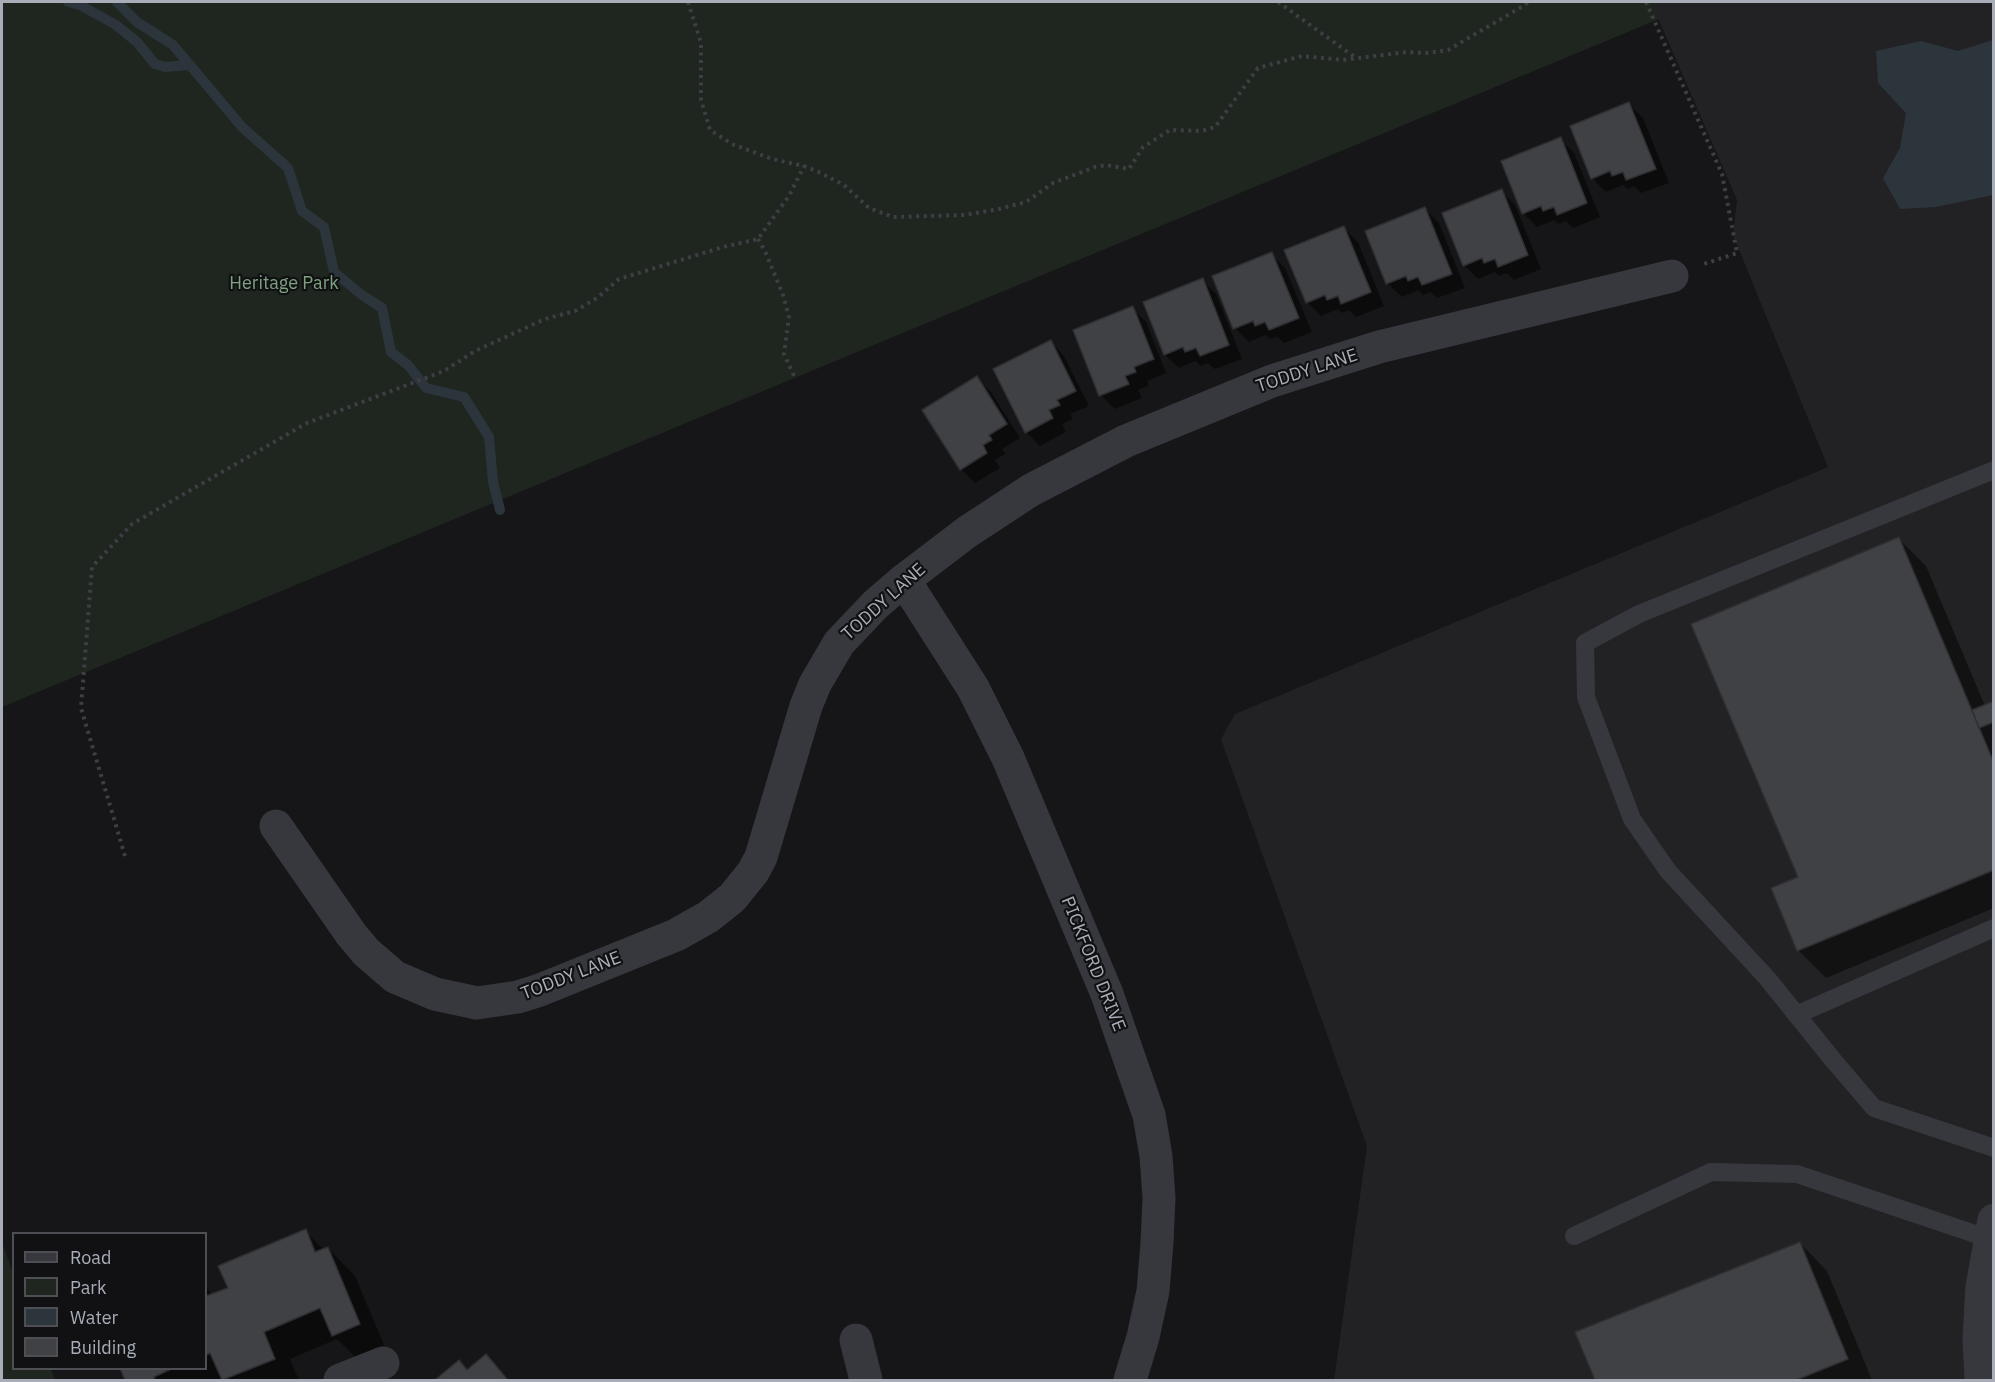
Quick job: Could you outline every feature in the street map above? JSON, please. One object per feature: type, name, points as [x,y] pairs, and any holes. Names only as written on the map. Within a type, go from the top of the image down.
[{"type":"street","name":"TODDY LANE","points":[[276,826],[351,934],[366,952],[395,977],[435,994],[477,1003],[518,997],[540,990],[694,927],[720,909],[738,892],[753,872],[760,857],[806,706],[826,663],[839,643],[856,624],[904,580],[967,532],[1031,489],[1126,441],[1272,381],[1380,347],[1672,276]]},
{"type":"street","name":"PICKFORD DRIVE","points":[[904,580],[973,688],[1008,758],[1107,994],[1149,1115],[1156,1156],[1159,1198],[1157,1243],[1153,1291],[1143,1337],[1130,1380]]},
{"type":"street","points":[[1981,1380],[1979,1327],[1982,1287],[1992,1230]]},
{"type":"street","points":[[856,1340],[866,1380]]},
{"type":"street","points":[[340,1380],[383,1363]]},
{"type":"lane","points":[[1994,470],[1639,614],[1585,643],[1586,697],[1632,819],[1668,871],[1767,978],[1874,1108],[1994,1148]]},
{"type":"lane","points":[[1796,1015],[1994,928]]},
{"type":"lane","points":[[1574,1236],[1711,1172],[1797,1174],[1992,1230]]},
{"type":"path","points":[[688,2],[701,43],[701,100],[710,130],[732,144],[747,150],[772,159],[804,166],[844,185],[869,208],[894,217],[965,215],[999,209],[1026,202],[1053,183],[1095,167],[1106,165],[1129,169],[1143,147],[1170,130],[1203,131],[1215,127],[1258,68],[1302,56],[1343,60],[1407,52],[1428,53],[1448,50],[1528,2]]},
{"type":"path","points":[[1278,2],[1356,58]]},
{"type":"path","points":[[1646,2],[1722,174],[1737,253],[1672,276]]},
{"type":"path","points":[[124,856],[81,708],[92,567],[132,524],[307,423],[444,371],[475,351],[545,319],[575,310],[597,298],[619,279],[723,247],[758,239],[789,196],[804,166]]},
{"type":"path","points":[[758,239],[765,251],[789,317],[784,354],[795,378]]},
{"type":"shaded area","points":[[1651,2],[1993,2],[1993,1380],[1334,1380],[1367,1146],[1221,739],[1235,714],[1828,467],[1733,235],[1737,200]]},
{"type":"green space","name":"Heritage Park","points":[[2,2],[1651,2],[1659,19],[2,707]]},
{"type":"green space","points":[[2,1242],[12,1270],[12,1370],[51,1370],[55,1380],[2,1380]]},
{"type":"water","points":[[1993,40],[1993,195],[1936,207],[1900,209],[1883,178],[1900,148],[1906,113],[1878,83],[1876,51],[1921,41],[1958,51]]},
{"type":"building","points":[[1629,102],[1656,169],[1626,180],[1623,172],[1612,176],[1610,171],[1591,179],[1570,126]]},
{"type":"building","points":[[1561,137],[1587,203],[1557,215],[1554,207],[1543,211],[1541,206],[1522,214],[1501,161]]},
{"type":"building","points":[[1502,189],[1528,255],[1498,267],[1495,259],[1484,263],[1482,258],[1463,266],[1442,213]]},
{"type":"building","points":[[1425,207],[1452,274],[1422,285],[1418,277],[1408,281],[1406,276],[1386,284],[1365,231]]},
{"type":"building","points":[[1344,226],[1371,292],[1341,304],[1338,296],[1327,300],[1325,295],[1306,303],[1284,250]]},
{"type":"building","points":[[1272,252],[1299,318],[1269,330],[1265,322],[1255,326],[1253,321],[1233,329],[1212,276]]},
{"type":"building","points":[[1203,278],[1229,345],[1200,356],[1196,348],[1185,352],[1183,347],[1164,355],[1143,302]]},
{"type":"building","points":[[1133,306],[1154,359],[1134,367],[1136,372],[1125,376],[1129,384],[1099,396],[1073,330]]},
{"type":"building","points":[[1051,340],[1076,391],[1057,400],[1060,405],[1049,410],[1053,418],[1025,433],[993,369]]},
{"type":"building","points":[[977,376],[1007,424],[989,435],[992,440],[983,445],[987,453],[960,470],[922,410]]},
{"type":"building","points":[[1899,537],[1994,763],[1994,870],[1797,951],[1771,888],[1798,877],[1691,624]]},
{"type":"building","points":[[1994,701],[1994,722],[1979,728],[1972,710]]},
{"type":"building","points":[[306,1229],[315,1252],[328,1247],[360,1324],[332,1336],[320,1308],[264,1332],[275,1359],[222,1380],[210,1353],[207,1354],[207,1296],[228,1288],[218,1266]]},
{"type":"building","points":[[1800,1242],[1848,1359],[1796,1380],[1595,1380],[1575,1332]]},
{"type":"building","points":[[486,1354],[508,1380],[435,1380],[459,1360],[467,1370]]},
{"type":"building","points":[[121,1370],[169,1370],[154,1377],[155,1380],[125,1380]]},
{"type":"waterway","points":[[68,2],[80,5],[116,25],[137,42],[155,64],[165,67],[189,65]]},
{"type":"waterway","points":[[117,2],[137,22],[173,45],[242,127],[288,168],[302,211],[324,227],[334,272],[382,308],[391,352],[408,365],[426,388],[464,397],[489,437],[493,482],[500,510]]}]
